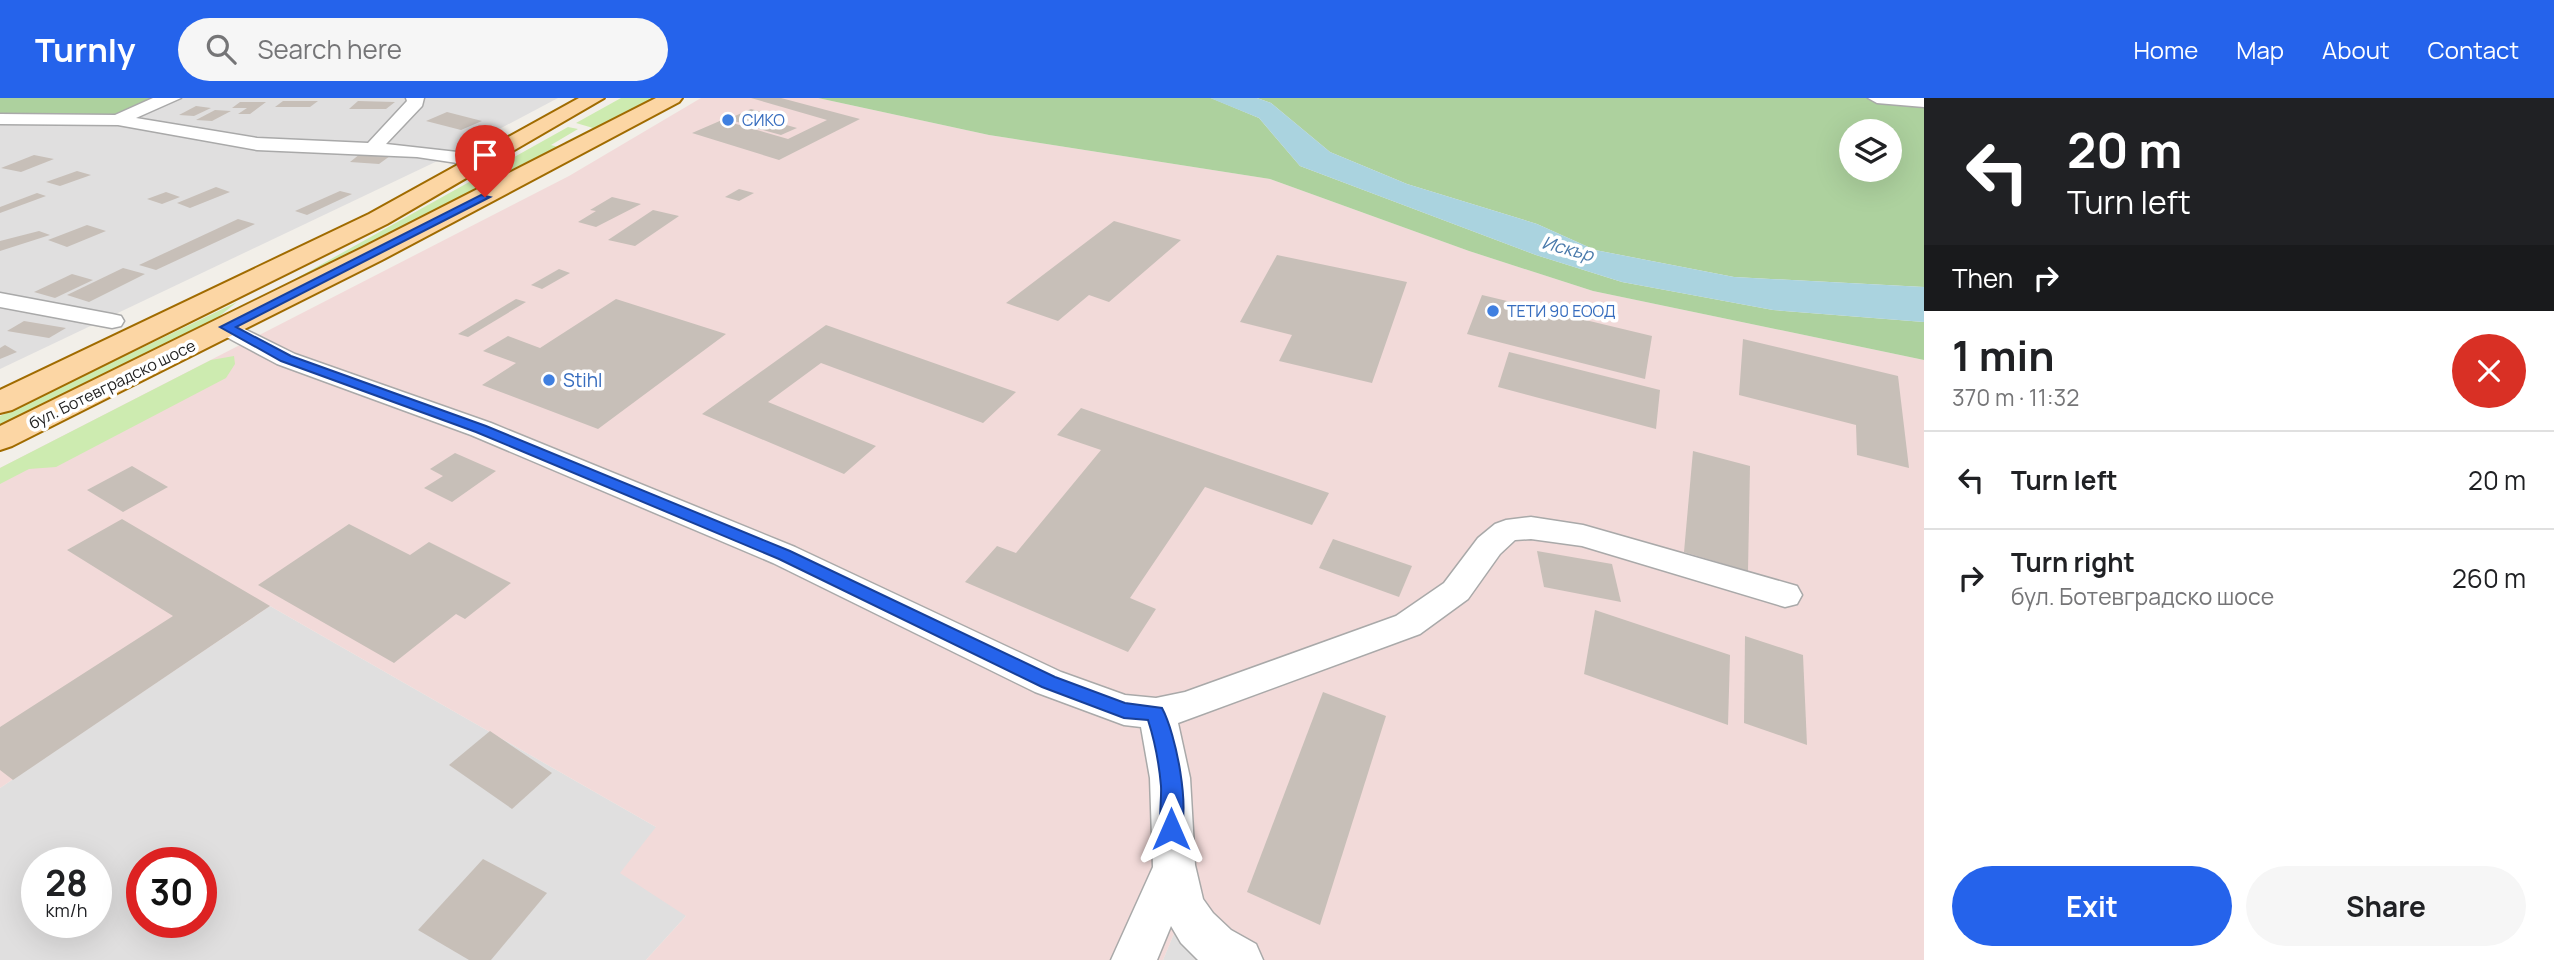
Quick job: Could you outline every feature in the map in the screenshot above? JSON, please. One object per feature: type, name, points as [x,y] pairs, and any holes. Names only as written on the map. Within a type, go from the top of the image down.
[{"type":"main road","name":"бул. Ботевградско шосе","points":[[0,403],[378,219],[594,98]]},
{"type":"main road","name":"бул. Ботевградско шосе","points":[[0,439],[451,214],[671,98]]},
{"type":"main road","points":[[226,327],[235,310],[245,302],[366,238],[378,219]]},
{"type":"street","points":[[118,120],[148,104],[172,98]]},
{"type":"street","points":[[374,149],[381,137],[416,102],[415,98]]},
{"type":"street","points":[[1877,98],[1924,102]]},
{"type":"street","points":[[0,119],[118,120],[257,144],[417,151],[484,161]]},
{"type":"street","points":[[0,133],[30,119]]},
{"type":"street","points":[[0,300],[112,321]]},
{"type":"street","points":[[226,327],[286,359],[481,429],[784,555],[1048,682],[1124,710],[1156,713],[1188,706],[1408,625],[1456,591],[1489,546],[1506,531],[1531,528],[1583,536],[1784,595]]},
{"type":"street","points":[[1156,713],[1166,746],[1171,788],[1174,868],[1179,896],[1190,922],[1208,943],[1240,960]]},
{"type":"street","points":[[1134,960],[1174,868]]},
{"type":"shaded area","points":[[172,98],[558,98],[450,155],[0,369],[0,119]]},
{"type":"shaded area","points":[[701,98],[818,98],[989,135],[1270,179],[1469,251],[1593,291],[1924,360],[1924,960],[1232,960],[1175,931],[1163,960],[646,960],[686,916],[620,873],[656,827],[270,606],[0,788],[0,468],[569,176]]},
{"type":"shaded area","points":[[270,606],[656,827],[686,916],[646,960],[0,960],[0,788]]},
{"type":"shaded area","points":[[1175,931],[1232,960],[1163,960]]},
{"type":"green space","points":[[0,98],[172,98],[118,120],[0,119]]},
{"type":"green space","points":[[621,98],[655,98],[569,144],[565,142],[593,128],[576,123]]},
{"type":"green space","points":[[818,98],[1211,98],[1259,118],[1300,166],[1536,255],[1622,282],[1773,310],[1924,322],[1924,360],[1593,291],[1469,251],[1270,179],[989,135]]},
{"type":"green space","points":[[1257,98],[1924,98],[1924,287],[1734,277],[1595,250],[1537,224],[1407,184],[1330,152],[1271,103]]},
{"type":"green space","points":[[568,127],[578,129],[551,145],[562,148],[270,293]]},
{"type":"green space","points":[[237,302],[211,323],[0,426],[0,416]]},
{"type":"green space","points":[[234,356],[235,364],[226,378],[56,467],[29,469],[0,484],[0,468],[211,360]]},
{"type":"water","name":"Искър","points":[[1210,98],[1257,98],[1271,103],[1330,152],[1407,184],[1537,224],[1595,250],[1734,277],[1924,287],[1924,322],[1773,310],[1622,282],[1536,255],[1300,166],[1259,118]]},
{"type":"building","points":[[751,98],[781,98],[860,119],[779,160],[692,133],[722,120],[788,139],[827,120]]},
{"type":"building","points":[[283,101],[318,101],[310,107],[275,107]]},
{"type":"building","points":[[358,101],[395,102],[386,109],[349,109]]},
{"type":"building","points":[[240,102],[266,102],[250,114],[238,114],[247,108],[232,108]]},
{"type":"building","points":[[196,106],[211,108],[194,116],[179,115]]},
{"type":"building","points":[[751,109],[766,113],[744,124],[728,119]]},
{"type":"building","points":[[215,110],[231,111],[212,121],[196,120]]},
{"type":"building","points":[[447,112],[482,121],[461,130],[426,121]]},
{"type":"building","points":[[765,119],[797,128],[781,135],[749,126]]},
{"type":"building","points":[[360,154],[390,156],[379,164],[350,162]]},
{"type":"building","points":[[34,155],[54,159],[21,172],[1,168]]},
{"type":"building","points":[[77,171],[91,175],[60,186],[46,182]]},
{"type":"building","points":[[216,187],[230,192],[190,208],[177,203]]},
{"type":"building","points":[[739,189],[754,193],[739,201],[725,197]]},
{"type":"building","points":[[340,191],[352,194],[307,215],[295,211]]},
{"type":"building","points":[[166,192],[180,197],[162,204],[147,199]]},
{"type":"building","points":[[37,193],[46,196],[0,213],[0,207]]},
{"type":"building","points":[[612,197],[641,204],[596,227],[578,222],[596,211],[590,210]]},
{"type":"building","points":[[653,210],[679,216],[635,246],[608,240]]},
{"type":"building","points":[[238,219],[255,224],[156,270],[139,265]]},
{"type":"building","points":[[1114,221],[1181,240],[1109,302],[1089,295],[1058,321],[1006,303]]},
{"type":"building","points":[[87,225],[106,231],[67,247],[48,240]]},
{"type":"building","points":[[39,231],[50,235],[0,251],[0,241]]},
{"type":"building","points":[[1277,255],[1407,282],[1372,383],[1279,361],[1292,335],[1240,322]]},
{"type":"building","points":[[123,268],[145,274],[89,302],[67,295]]},
{"type":"building","points":[[559,269],[570,273],[542,289],[531,285]]},
{"type":"building","points":[[72,274],[93,280],[55,298],[34,292]]},
{"type":"building","points":[[1482,295],[1652,336],[1645,379],[1467,334]]},
{"type":"building","points":[[516,299],[526,302],[468,337],[458,334]]},
{"type":"building","points":[[616,299],[726,334],[598,429],[482,385],[516,363],[483,351],[508,336],[540,348]]},
{"type":"building","points":[[24,321],[66,328],[49,338],[7,331]]},
{"type":"building","points":[[826,325],[1016,392],[983,423],[821,363],[768,402],[876,446],[844,474],[702,414]]},
{"type":"building","points":[[1743,339],[1898,376],[1909,468],[1857,455],[1856,425],[1739,395]]},
{"type":"building","points":[[5,345],[17,352],[0,359],[0,348]]},
{"type":"building","points":[[1509,352],[1660,390],[1656,429],[1498,387]]},
{"type":"building","points":[[1081,408],[1329,493],[1312,525],[1205,487],[1130,598],[1156,609],[1128,652],[965,582],[997,546],[1016,553],[1101,450],[1057,435]]},
{"type":"building","points":[[1693,451],[1750,466],[1748,571],[1684,552]]},
{"type":"building","points":[[455,453],[496,471],[452,502],[424,488],[443,476],[430,469]]},
{"type":"building","points":[[132,466],[168,487],[123,512],[87,490]]},
{"type":"building","points":[[122,519],[270,606],[13,780],[0,770],[0,727],[173,616],[67,550]]},
{"type":"building","points":[[349,524],[410,555],[429,542],[511,583],[465,619],[456,614],[394,663],[258,585]]},
{"type":"building","points":[[1333,539],[1412,566],[1399,597],[1319,568]]},
{"type":"building","points":[[1537,551],[1612,564],[1621,602],[1544,587]]},
{"type":"building","points":[[1595,610],[1730,655],[1728,725],[1584,674]]},
{"type":"building","points":[[1745,636],[1803,655],[1807,745],[1744,723]]},
{"type":"building","points":[[1323,692],[1386,716],[1320,925],[1247,892]]},
{"type":"building","points":[[490,731],[552,773],[512,809],[449,765]]},
{"type":"building","points":[[483,859],[547,893],[491,960],[469,960],[418,930]]},
{"type":"place","name":"СИКО","points":[[728,120]]},
{"type":"place","name":"ТЕТИ 90 ЕООД","points":[[1493,311]]},
{"type":"place","name":"Stihl","points":[[549,380]]},
{"type":"route","points":[[485,197],[226,327],[264,350],[286,359],[481,429],[784,555],[1048,682],[1124,710],[1156,713],[1166,746],[1171,788],[1171,829]]}]
